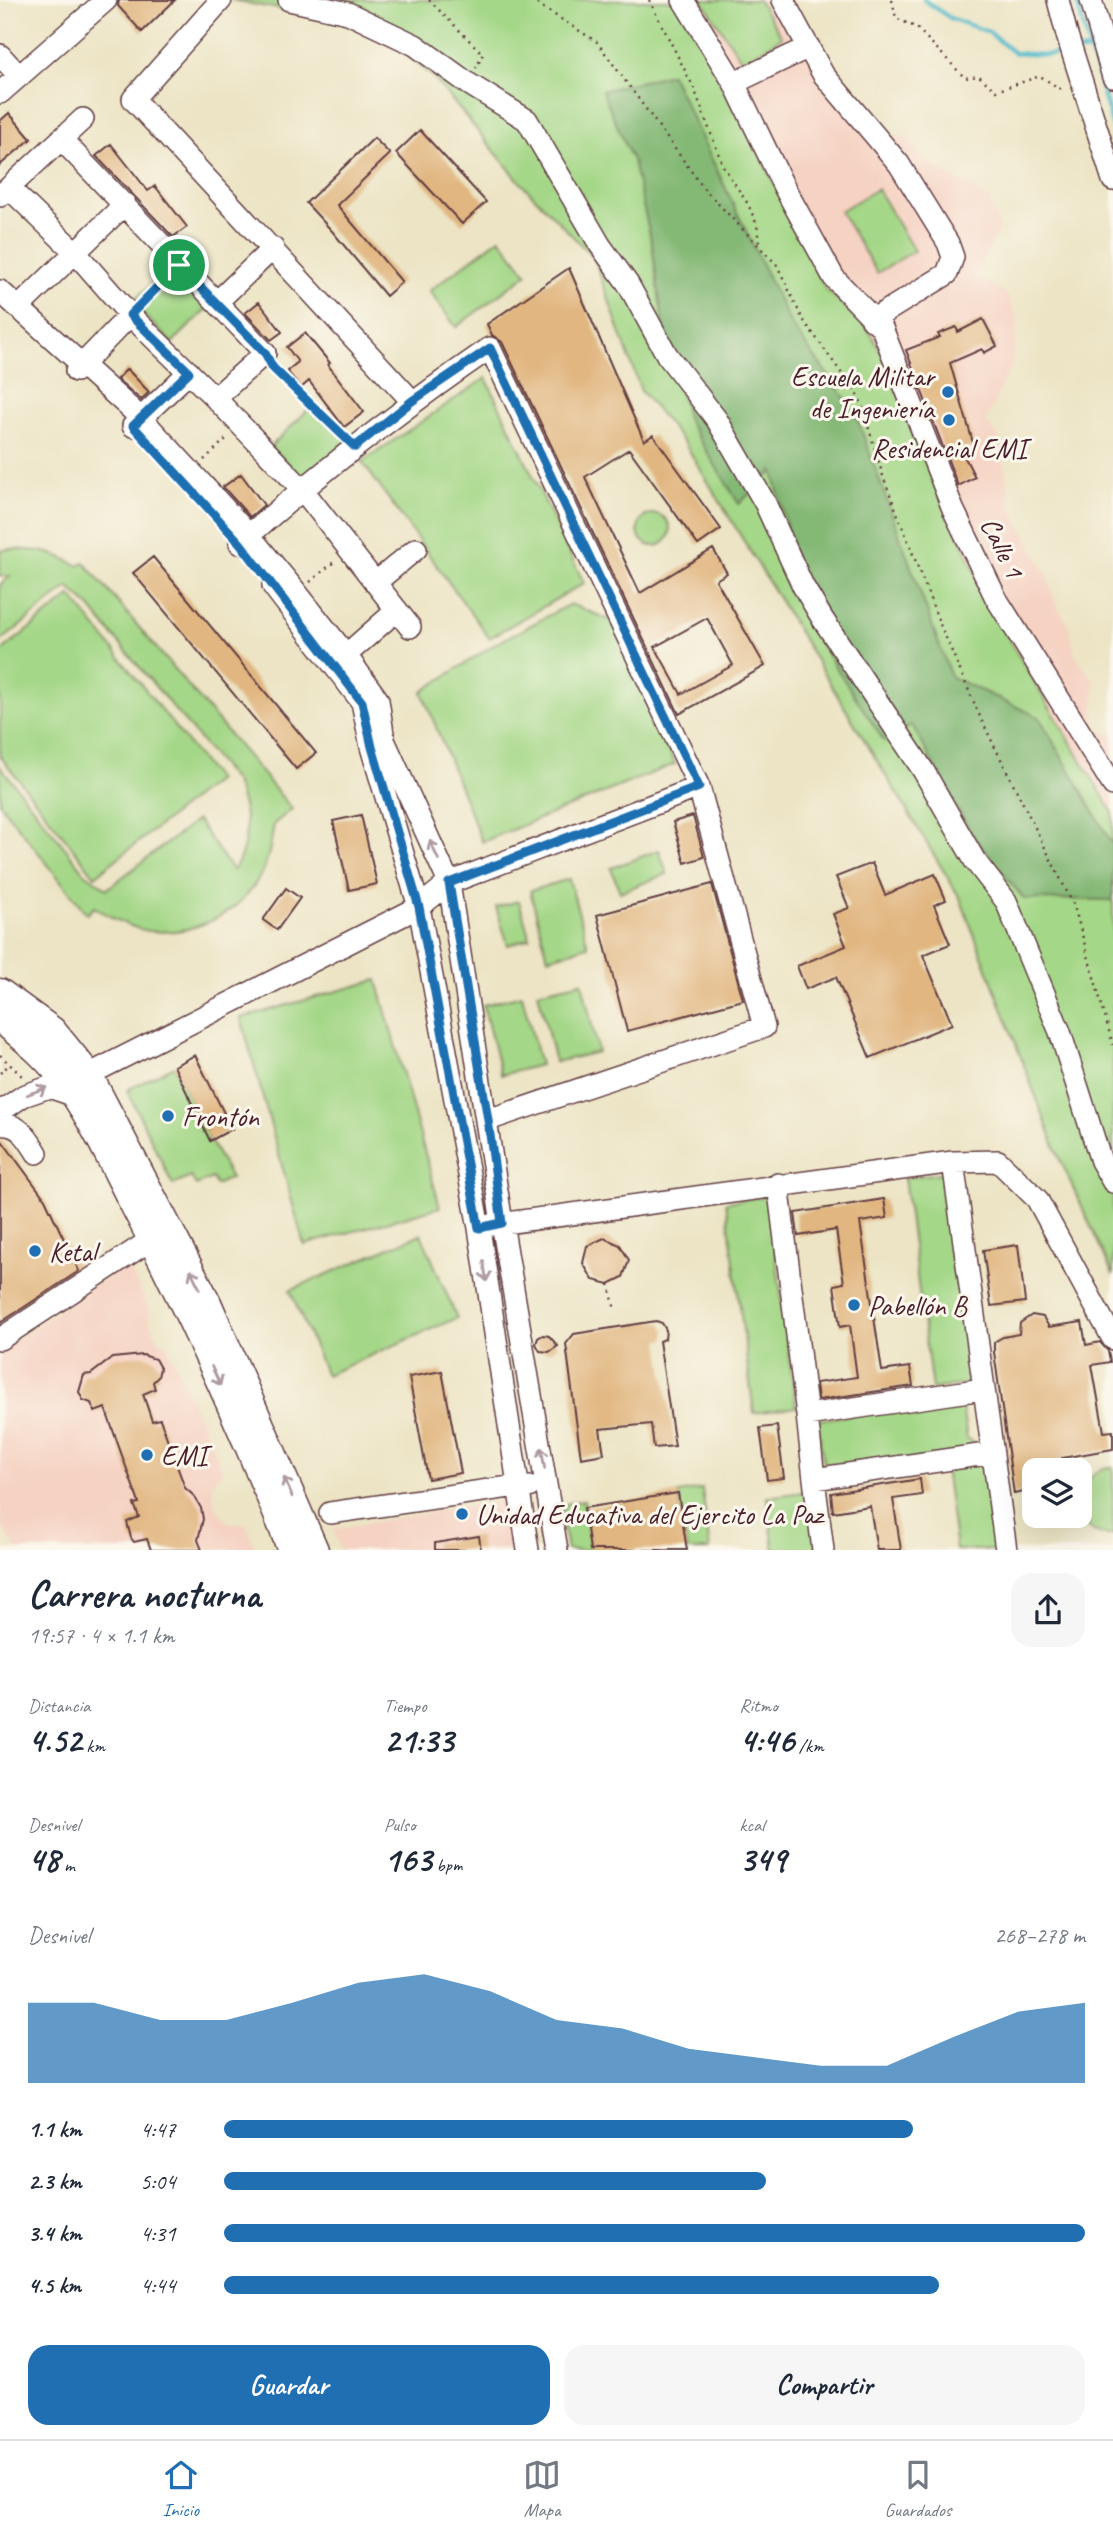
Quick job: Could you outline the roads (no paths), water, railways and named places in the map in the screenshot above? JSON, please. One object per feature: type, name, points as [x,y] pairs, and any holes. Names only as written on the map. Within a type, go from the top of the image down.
[{"type":"main road","points":[[0,993],[52,1031],[242,1380],[314,1550]]},
{"type":"main road","points":[[0,1018],[53,1066],[82,1086],[142,1177],[161,1234],[292,1550]]},
{"type":"street","points":[[0,93],[7,69],[79,12],[106,0]]},
{"type":"street","points":[[221,0],[133,99],[412,401]]},
{"type":"street","points":[[289,0],[348,13],[415,45],[469,84],[527,120],[600,245],[628,284],[667,355],[717,420],[765,503],[803,586],[822,618],[923,769],[975,861],[1006,901],[1060,1032],[1101,1161],[1113,1182]]},
{"type":"street","name":"Calle 1","points":[[683,0],[734,83],[783,185],[834,278],[881,328],[953,509],[996,598],[1113,785]]},
{"type":"street","points":[[783,0],[823,75],[899,164],[948,243],[953,257],[947,274],[872,320]]},
{"type":"street","points":[[1058,0],[1113,180]]},
{"type":"street","points":[[1091,0],[1113,77]]},
{"type":"street","points":[[734,83],[809,47]]},
{"type":"street","points":[[83,119],[5,192],[75,252],[130,315],[215,398],[302,489],[403,619],[346,655]]},
{"type":"street","points":[[61,139],[265,353],[215,398]]},
{"type":"street","points":[[10,308],[125,204]]},
{"type":"street","points":[[217,302],[273,248]]},
{"type":"street","points":[[0,291],[10,308],[191,472],[245,539],[362,702],[372,747],[419,907],[479,1228],[527,1550]]},
{"type":"street","points":[[79,368],[130,315]]},
{"type":"street","points":[[245,539],[302,489],[412,401],[490,348],[699,787],[764,1027],[488,1120]]},
{"type":"street","points":[[137,422],[189,372]]},
{"type":"street","points":[[137,422],[297,593],[378,700],[384,740],[449,883],[557,1550]]},
{"type":"street","points":[[375,583],[416,549]]},
{"type":"street","points":[[0,1112],[23,1096],[36,1091],[49,1087],[82,1086],[419,907],[449,883],[699,787]]},
{"type":"street","points":[[33,1028],[84,1089],[123,1159],[142,1177]]},
{"type":"street","points":[[0,1125],[18,1128],[37,1153]]},
{"type":"street","points":[[479,1228],[953,1161],[998,1161],[1037,1199],[1113,1339]]},
{"type":"street","points":[[953,1161],[1006,1550]]},
{"type":"street","points":[[778,1184],[823,1550]]},
{"type":"street","points":[[0,1339],[161,1234]]},
{"type":"street","points":[[807,1415],[983,1389]]},
{"type":"street","points":[[814,1479],[993,1453]]},
{"type":"street","points":[[330,1513],[517,1486],[548,1489]]},
{"type":"waterway","points":[[924,0],[950,18],[989,32],[1014,53],[1065,53]]},
{"type":"waterway","points":[[1076,0],[1113,127]]},
{"type":"waterway","points":[[1080,51],[1090,50]]},
{"type":"place","name":"Escuela Militar de Ingeniería","points":[[948,392]]},
{"type":"place","name":"Residencial EMI","points":[[949,420]]},
{"type":"place","name":"Frontón","points":[[168,1116]]},
{"type":"place","name":"Ketal","points":[[35,1251]]},
{"type":"place","name":"Pabellón B","points":[[854,1305]]},
{"type":"place","name":"EMI","points":[[147,1455]]},
{"type":"place","name":"Unidad Educativa del Ejercito La Paz","points":[[462,1514]]}]
